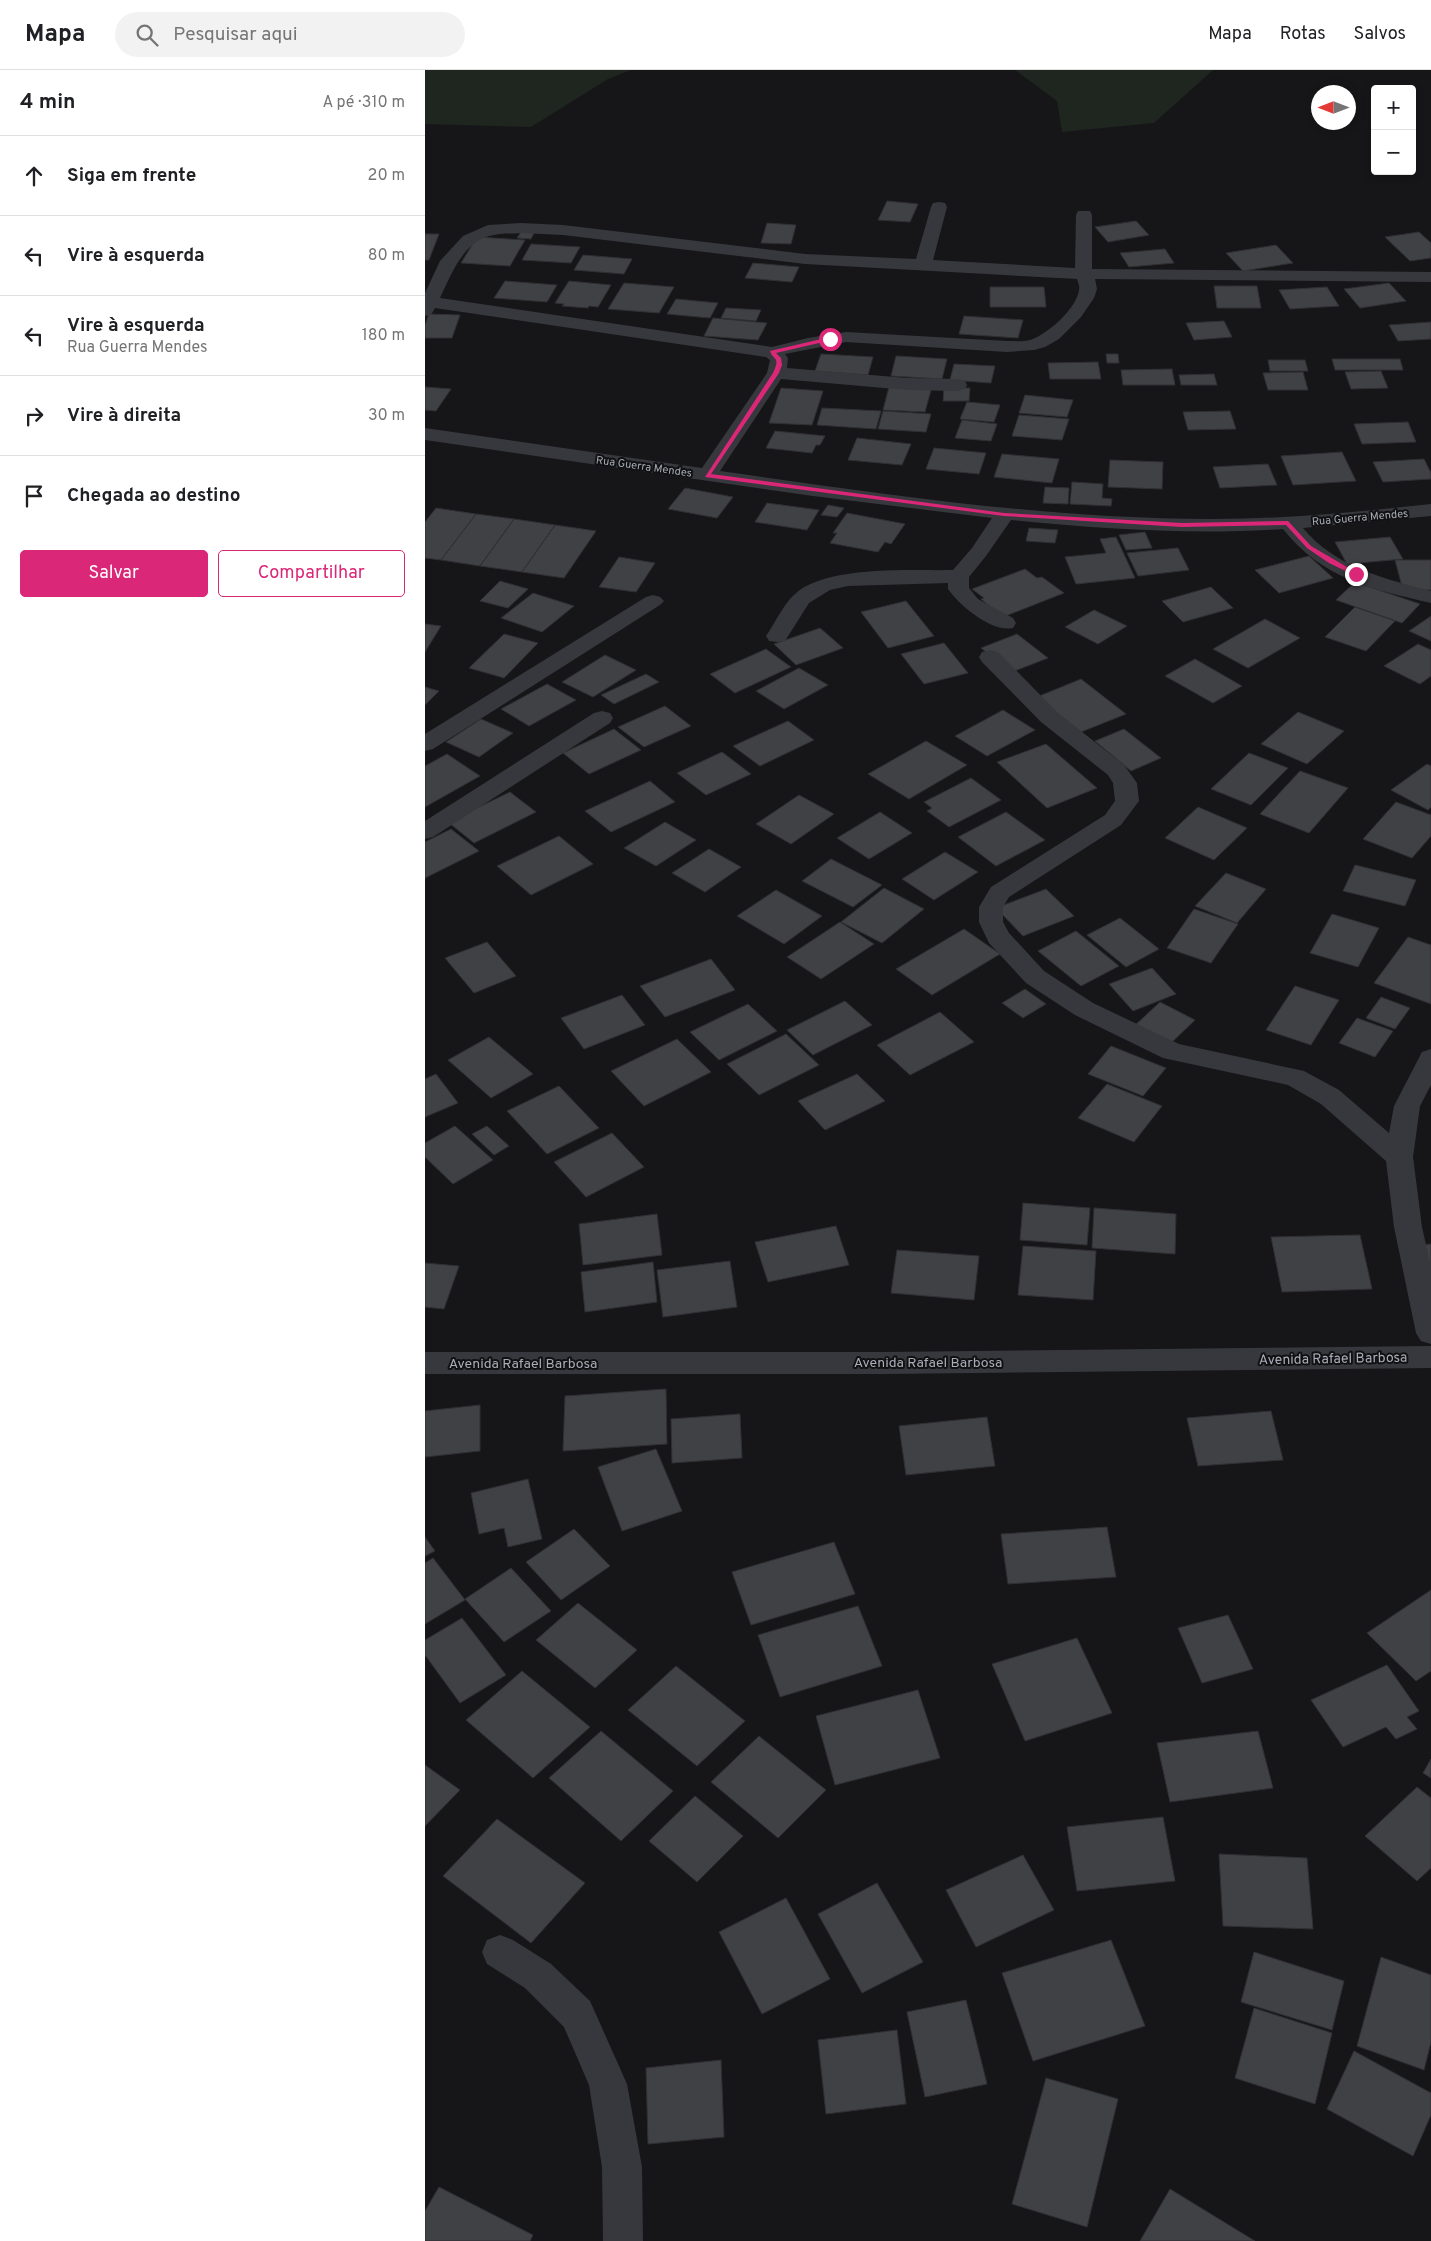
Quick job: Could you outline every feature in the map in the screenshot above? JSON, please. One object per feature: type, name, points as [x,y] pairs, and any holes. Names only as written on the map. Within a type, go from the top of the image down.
[{"type":"street","points":[[923,265],[939,208]]},
{"type":"street","points":[[1084,214],[1084,274],[1089,290],[1085,300],[1077,312],[1051,336],[1040,343],[1015,347],[846,337],[772,352],[427,304],[449,261],[464,245],[487,230],[507,228],[563,230],[805,258],[1084,274],[1431,277]]},
{"type":"street","points":[[707,476],[776,373],[779,358],[772,352]]},
{"type":"street","points":[[776,373],[907,384],[957,385]]},
{"type":"street","name":"Rua Guerra Mendes","points":[[425,434],[707,476],[1004,514],[1182,525],[1288,523],[1431,510]]},
{"type":"street","points":[[1004,514],[959,576],[958,589],[971,603],[1005,623]]},
{"type":"street","points":[[1288,523],[1309,547],[1332,562],[1356,574],[1391,587],[1431,597]]},
{"type":"street","points":[[777,636],[801,600],[823,585],[847,580],[959,576]]},
{"type":"street","points":[[425,744],[653,601]]},
{"type":"street","points":[[990,657],[1049,717],[1116,770],[1125,783],[1127,801],[1113,820],[1000,892],[991,907],[991,922],[1004,944],[1035,976],[1084,1009],[1172,1052],[1295,1077],[1330,1097],[1399,1157]]},
{"type":"street","points":[[425,832],[603,718]]},
{"type":"street","points":[[1431,1058],[1407,1106],[1399,1157],[1408,1227],[1431,1333]]},
{"type":"street","name":"Avenida Rafael Barbosa","points":[[425,1363],[885,1363],[1431,1357]]},
{"type":"street","points":[[500,1952],[538,1976],[577,2014],[608,2084],[622,2167],[623,2241]]},
{"type":"shaded area","points":[[425,70],[631,70],[608,79],[531,127],[425,124]]},
{"type":"shaded area","points":[[1015,70],[1213,70],[1154,123],[1062,132],[1057,101]]},
{"type":"building","points":[[887,201],[918,204],[910,222],[878,220]]},
{"type":"building","points":[[1136,221],[1149,235],[1108,242],[1095,227]]},
{"type":"building","points":[[767,223],[796,225],[791,244],[761,243]]},
{"type":"building","points":[[521,232],[534,233],[531,239],[517,238]]},
{"type":"building","points":[[1419,232],[1431,243],[1431,258],[1410,261],[1385,237]]},
{"type":"building","points":[[425,234],[439,234],[429,260],[425,260]]},
{"type":"building","points":[[477,237],[525,240],[510,266],[461,263]]},
{"type":"building","points":[[531,244],[580,247],[571,263],[522,260]]},
{"type":"building","points":[[1276,245],[1293,263],[1243,271],[1226,253]]},
{"type":"building","points":[[1165,249],[1174,263],[1129,267],[1120,253]]},
{"type":"building","points":[[583,255],[632,259],[624,274],[574,270]]},
{"type":"building","points":[[753,263],[799,267],[792,282],[745,278]]},
{"type":"building","points":[[505,281],[557,285],[547,302],[494,298]]},
{"type":"building","points":[[569,281],[611,285],[598,307],[562,306],[564,304],[555,303]]},
{"type":"building","points":[[624,283],[674,287],[659,313],[608,309]]},
{"type":"building","points":[[1389,283],[1406,301],[1360,308],[1344,289]]},
{"type":"building","points":[[1214,286],[1257,286],[1261,308],[1217,308]]},
{"type":"building","points":[[990,287],[1044,287],[1046,307],[990,307]]},
{"type":"building","points":[[1327,287],[1339,306],[1290,309],[1279,290]]},
{"type":"building","points":[[676,299],[718,303],[710,318],[667,314]]},
{"type":"building","points":[[726,308],[761,310],[756,321],[721,318]]},
{"type":"building","points":[[429,314],[460,315],[452,338],[425,338],[425,325]]},
{"type":"building","points":[[964,316],[1023,320],[1018,338],[959,334]]},
{"type":"building","points":[[713,318],[767,323],[758,340],[704,336]]},
{"type":"building","points":[[1224,321],[1232,337],[1194,340],[1186,323]]},
{"type":"building","points":[[1431,322],[1431,339],[1398,341],[1389,325]]},
{"type":"building","points":[[821,354],[873,357],[868,375],[815,371]]},
{"type":"building","points":[[1106,354],[1118,354],[1119,363],[1107,363]]},
{"type":"building","points":[[896,356],[947,359],[942,379],[891,376]]},
{"type":"building","points":[[1332,359],[1400,359],[1403,370],[1335,370]]},
{"type":"building","points":[[1268,360],[1305,360],[1308,371],[1270,371]]},
{"type":"building","points":[[1098,362],[1101,379],[1050,379],[1048,363]]},
{"type":"building","points":[[954,364],[995,366],[991,383],[950,380]]},
{"type":"building","points":[[1172,369],[1175,385],[1123,385],[1121,370]]},
{"type":"building","points":[[1381,371],[1388,388],[1351,389],[1345,372]]},
{"type":"building","points":[[1303,372],[1308,390],[1268,390],[1263,373]]},
{"type":"building","points":[[1214,374],[1217,385],[1181,385],[1179,375]]},
{"type":"building","points":[[425,387],[451,389],[436,411],[425,410]]},
{"type":"building","points":[[889,387],[931,390],[925,412],[883,410]]},
{"type":"building","points":[[781,388],[823,391],[812,425],[769,423]]},
{"type":"building","points":[[944,388],[970,388],[969,401],[943,401]]},
{"type":"building","points":[[1025,395],[1073,400],[1067,417],[1019,413]]},
{"type":"building","points":[[967,402],[1000,405],[994,422],[960,419]]},
{"type":"building","points":[[822,408],[881,411],[876,429],[817,425]]},
{"type":"building","points":[[883,411],[931,414],[926,432],[878,429]]},
{"type":"building","points":[[1230,411],[1236,429],[1188,430],[1183,412]]},
{"type":"building","points":[[1019,415],[1069,419],[1062,440],[1012,436]]},
{"type":"building","points":[[962,420],[997,424],[991,441],[955,438]]},
{"type":"building","points":[[1408,422],[1416,442],[1362,444],[1354,424]]},
{"type":"building","points":[[775,431],[825,436],[820,445],[816,445],[812,453],[766,448]]},
{"type":"building","points":[[857,438],[911,444],[902,465],[848,460]]},
{"type":"building","points":[[934,448],[986,453],[979,474],[926,469]]},
{"type":"building","points":[[1342,452],[1356,481],[1293,485],[1281,456]]},
{"type":"building","points":[[1002,454],[1059,459],[1052,483],[994,477]]},
{"type":"building","points":[[1424,459],[1431,473],[1431,479],[1383,482],[1373,462]]},
{"type":"building","points":[[1110,460],[1163,462],[1162,489],[1108,487]]},
{"type":"building","points":[[1268,464],[1277,485],[1220,488],[1213,467]]},
{"type":"building","points":[[1072,482],[1103,484],[1102,498],[1112,499],[1111,506],[1070,504]]},
{"type":"building","points":[[1045,487],[1069,488],[1068,504],[1043,503]]},
{"type":"building","points":[[685,488],[733,497],[717,518],[668,509]]},
{"type":"building","points":[[767,503],[819,510],[807,530],[755,522]]},
{"type":"building","points":[[828,505],[844,508],[837,517],[821,515]]},
{"type":"building","points":[[436,508],[476,514],[441,560],[425,558],[425,522]]},
{"type":"building","points":[[847,513],[905,524],[891,544],[885,542],[878,552],[830,543],[837,533],[833,533]]},
{"type":"building","points":[[476,514],[514,519],[480,566],[441,560]]},
{"type":"building","points":[[514,519],[555,525],[522,572],[480,566]]},
{"type":"building","points":[[555,525],[596,531],[564,578],[522,572]]},
{"type":"building","points":[[1029,528],[1058,530],[1055,543],[1026,541]]},
{"type":"building","points":[[1145,532],[1152,548],[1126,550],[1119,535]]},
{"type":"building","points":[[1116,537],[1135,578],[1076,584],[1065,557],[1106,553],[1100,539]]},
{"type":"building","points":[[1390,537],[1403,559],[1347,564],[1335,542]]},
{"type":"building","points":[[1178,548],[1189,570],[1138,576],[1127,553]]},
{"type":"building","points":[[1309,556],[1333,578],[1279,593],[1255,570]]},
{"type":"building","points":[[619,557],[655,563],[636,592],[599,587]]},
{"type":"building","points":[[1395,560],[1431,560],[1431,590],[1403,590]]},
{"type":"building","points":[[1025,569],[1037,578],[1042,577],[1064,593],[1003,617],[972,589]]},
{"type":"building","points":[[500,581],[528,589],[508,608],[480,601]]},
{"type":"building","points":[[1355,582],[1420,604],[1402,623],[1336,600]]},
{"type":"building","points":[[1211,587],[1233,608],[1183,622],[1162,601]]},
{"type":"building","points":[[533,593],[574,606],[542,632],[501,618]]},
{"type":"building","points":[[906,601],[934,636],[888,648],[861,612]]},
{"type":"building","points":[[1355,607],[1395,621],[1366,651],[1325,637]]},
{"type":"building","points":[[1094,610],[1127,626],[1098,644],[1065,627]]},
{"type":"building","points":[[1431,616],[1431,641],[1409,631]]},
{"type":"building","points":[[1265,619],[1300,638],[1248,668],[1213,649]]},
{"type":"building","points":[[425,624],[441,626],[425,652]]},
{"type":"building","points":[[820,628],[843,648],[796,665],[774,644]]},
{"type":"building","points":[[504,634],[538,643],[504,678],[469,668]]},
{"type":"building","points":[[1017,634],[1048,658],[1012,672],[981,648]]},
{"type":"building","points":[[944,643],[968,673],[924,684],[901,654]]},
{"type":"building","points":[[1418,644],[1431,650],[1431,676],[1420,684],[1384,666]]},
{"type":"building","points":[[766,649],[791,667],[735,693],[710,674]]},
{"type":"building","points":[[605,655],[636,670],[593,697],[562,682]]},
{"type":"building","points":[[1195,659],[1242,686],[1213,703],[1165,676]]},
{"type":"building","points":[[799,668],[828,685],[784,709],[756,691]]},
{"type":"building","points":[[646,674],[659,682],[614,704],[601,695]]},
{"type":"building","points":[[1081,679],[1126,714],[1081,732],[1037,697]]},
{"type":"building","points":[[547,684],[576,700],[529,726],[501,709]]},
{"type":"building","points":[[425,687],[439,691],[425,705]]},
{"type":"building","points":[[665,706],[691,726],[644,747],[618,727]]},
{"type":"building","points":[[1003,710],[1035,730],[987,756],[955,736]]},
{"type":"building","points":[[1298,712],[1344,731],[1307,764],[1261,744]]},
{"type":"building","points":[[481,719],[513,733],[479,757],[446,742]]},
{"type":"building","points":[[788,721],[814,740],[760,766],[733,746]]},
{"type":"building","points":[[614,729],[641,750],[589,774],[563,753]]},
{"type":"building","points":[[1124,729],[1161,758],[1131,771],[1095,741]]},
{"type":"building","points":[[926,741],[967,765],[909,799],[868,774]]},
{"type":"building","points":[[1046,744],[1097,788],[1047,808],[997,762]]},
{"type":"building","points":[[722,752],[751,774],[706,795],[677,773]]},
{"type":"building","points":[[1249,753],[1288,768],[1251,805],[1211,789]]},
{"type":"building","points":[[447,754],[480,776],[425,807],[425,766]]},
{"type":"building","points":[[1427,764],[1431,766],[1431,807],[1428,810],[1391,790]]},
{"type":"building","points":[[1300,771],[1348,788],[1309,833],[1260,814]]},
{"type":"building","points":[[971,778],[1001,800],[949,827],[927,811],[932,808],[924,802]]},
{"type":"building","points":[[650,781],[675,802],[611,832],[585,811]]},
{"type":"building","points":[[510,792],[536,812],[474,843],[448,822]]},
{"type":"building","points":[[799,795],[834,814],[791,844],[756,824]]},
{"type":"building","points":[[1396,802],[1431,815],[1431,836],[1412,858],[1363,839]]},
{"type":"building","points":[[1198,807],[1247,828],[1214,860],[1165,838]]},
{"type":"building","points":[[880,812],[912,833],[869,859],[837,838]]},
{"type":"building","points":[[1006,812],[1045,840],[996,866],[958,837]]},
{"type":"building","points":[[665,822],[696,840],[656,866],[624,848]]},
{"type":"building","points":[[451,829],[479,851],[425,878],[425,842]]},
{"type":"building","points":[[559,836],[593,864],[531,895],[497,866]]},
{"type":"building","points":[[709,849],[741,867],[705,892],[672,873]]},
{"type":"building","points":[[945,852],[978,872],[934,900],[902,879]]},
{"type":"building","points":[[831,859],[882,885],[853,907],[802,881]]},
{"type":"building","points":[[1355,865],[1416,880],[1405,906],[1343,891]]},
{"type":"building","points":[[1226,873],[1266,889],[1237,923],[1195,906]]},
{"type":"building","points":[[884,888],[924,909],[882,943],[841,922]]},
{"type":"building","points":[[1046,889],[1074,916],[1023,936],[996,908]]},
{"type":"building","points":[[776,890],[822,916],[784,944],[737,916]]},
{"type":"building","points":[[1194,909],[1238,924],[1211,963],[1167,948]]},
{"type":"building","points":[[1332,914],[1379,928],[1358,967],[1310,953]]},
{"type":"building","points":[[1120,918],[1159,949],[1126,967],[1087,935]]},
{"type":"building","points":[[840,922],[874,944],[821,979],[787,957]]},
{"type":"building","points":[[964,929],[1000,954],[932,995],[896,969]]},
{"type":"building","points":[[1076,931],[1119,966],[1081,986],[1038,951]]},
{"type":"building","points":[[1408,937],[1431,945],[1431,1004],[1374,983]]},
{"type":"building","points":[[487,942],[516,976],[474,993],[445,958]]},
{"type":"building","points":[[711,959],[735,990],[665,1017],[640,986]]},
{"type":"building","points":[[1152,968],[1176,994],[1133,1011],[1109,984]]},
{"type":"building","points":[[1295,986],[1339,1000],[1311,1045],[1266,1030]]},
{"type":"building","points":[[1025,989],[1046,1004],[1023,1018],[1002,1003]]},
{"type":"building","points":[[622,995],[645,1025],[584,1049],[561,1018]]},
{"type":"building","points":[[1381,997],[1410,1008],[1395,1029],[1366,1018]]},
{"type":"building","points":[[845,1001],[872,1025],[813,1055],[787,1030]]},
{"type":"building","points":[[1160,1002],[1195,1020],[1167,1047],[1131,1029]]},
{"type":"building","points":[[748,1004],[777,1031],[719,1060],[690,1032]]},
{"type":"building","points":[[940,1012],[974,1042],[910,1075],[877,1045]]},
{"type":"building","points":[[1357,1018],[1393,1031],[1375,1057],[1339,1043]]},
{"type":"building","points":[[786,1034],[819,1065],[759,1095],[727,1064]]},
{"type":"building","points":[[489,1037],[533,1074],[491,1098],[448,1060]]},
{"type":"building","points":[[677,1039],[711,1072],[644,1106],[611,1071]]},
{"type":"building","points":[[1111,1046],[1166,1068],[1143,1096],[1088,1074]]},
{"type":"building","points":[[436,1074],[458,1103],[425,1117],[425,1079]]},
{"type":"building","points":[[857,1074],[885,1101],[825,1130],[798,1101]]},
{"type":"building","points":[[1107,1084],[1162,1106],[1134,1142],[1078,1118]]},
{"type":"building","points":[[559,1086],[599,1128],[547,1154],[507,1111]]},
{"type":"building","points":[[455,1126],[493,1160],[453,1184],[425,1157],[425,1143]]},
{"type":"building","points":[[487,1126],[509,1146],[494,1155],[472,1134]]},
{"type":"building","points":[[612,1133],[644,1167],[586,1197],[554,1162]]},
{"type":"building","points":[[1023,1203],[1090,1208],[1087,1245],[1020,1240]]},
{"type":"building","points":[[1094,1208],[1176,1214],[1175,1254],[1092,1248]]},
{"type":"building","points":[[657,1214],[662,1255],[583,1265],[579,1224]]},
{"type":"building","points":[[836,1226],[849,1265],[768,1282],[755,1242]]},
{"type":"building","points":[[1360,1235],[1372,1289],[1282,1292],[1271,1237]]},
{"type":"building","points":[[1431,1244],[1431,1280],[1418,1245]]},
{"type":"building","points":[[1023,1246],[1096,1251],[1093,1300],[1018,1295]]},
{"type":"building","points":[[897,1250],[979,1256],[974,1300],[891,1293]]},
{"type":"building","points":[[730,1261],[737,1307],[663,1317],[657,1270]]},
{"type":"building","points":[[653,1262],[657,1302],[585,1312],[581,1272]]},
{"type":"building","points":[[425,1263],[459,1266],[444,1309],[425,1307]]},
{"type":"building","points":[[666,1389],[667,1444],[563,1451],[565,1396]]},
{"type":"building","points":[[480,1405],[480,1451],[425,1457],[425,1411]]},
{"type":"building","points":[[1271,1411],[1283,1460],[1198,1466],[1187,1418]]},
{"type":"building","points":[[740,1414],[742,1458],[672,1463],[671,1419]]},
{"type":"building","points":[[987,1417],[995,1466],[906,1475],[899,1426]]},
{"type":"building","points":[[656,1449],[682,1511],[622,1531],[598,1467]]},
{"type":"building","points":[[528,1479],[542,1539],[508,1547],[504,1528],[479,1534],[471,1493]]},
{"type":"building","points":[[1107,1527],[1116,1577],[1008,1584],[1001,1534]]},
{"type":"building","points":[[574,1529],[610,1566],[561,1600],[526,1562]]},
{"type":"building","points":[[425,1537],[435,1551],[425,1556]]},
{"type":"building","points":[[834,1542],[855,1594],[751,1625],[732,1572]]},
{"type":"building","points":[[433,1558],[465,1600],[425,1624],[425,1563]]},
{"type":"building","points":[[511,1568],[551,1611],[504,1642],[465,1599]]},
{"type":"building","points":[[1431,1590],[1431,1671],[1416,1681],[1367,1633]]},
{"type":"building","points":[[578,1603],[637,1650],[595,1688],[536,1640]]},
{"type":"building","points":[[858,1606],[882,1666],[780,1697],[758,1635]]},
{"type":"building","points":[[1228,1615],[1253,1669],[1202,1683],[1178,1628]]},
{"type":"building","points":[[462,1618],[506,1675],[460,1703],[425,1655],[425,1640]]},
{"type":"building","points":[[1077,1638],[1112,1713],[1025,1741],[992,1664]]},
{"type":"building","points":[[1387,1665],[1419,1711],[1407,1717],[1417,1729],[1396,1739],[1386,1727],[1343,1747],[1311,1700]]},
{"type":"building","points":[[676,1666],[745,1721],[697,1766],[628,1710]]},
{"type":"building","points":[[522,1671],[590,1727],[533,1778],[466,1720]]},
{"type":"building","points":[[918,1690],[940,1758],[835,1785],[816,1716]]},
{"type":"building","points":[[601,1731],[673,1791],[621,1841],[549,1778]]},
{"type":"building","points":[[1258,1731],[1273,1788],[1170,1802],[1157,1743]]},
{"type":"building","points":[[759,1736],[826,1790],[778,1838],[711,1782]]},
{"type":"building","points":[[1431,1759],[1431,1778],[1423,1773]]},
{"type":"building","points":[[425,1765],[460,1790],[425,1826]]},
{"type":"building","points":[[1417,1787],[1431,1798],[1431,1868],[1417,1881],[1365,1836]]},
{"type":"building","points":[[695,1796],[743,1836],[697,1882],[649,1841]]},
{"type":"building","points":[[1163,1817],[1175,1881],[1077,1891],[1067,1827]]},
{"type":"building","points":[[497,1819],[585,1883],[531,1943],[443,1876]]},
{"type":"building","points":[[1219,1854],[1307,1858],[1313,1929],[1223,1926]]},
{"type":"building","points":[[1023,1855],[1054,1910],[976,1947],[946,1890]]},
{"type":"building","points":[[877,1883],[923,1962],[862,1993],[818,1914]]},
{"type":"building","points":[[786,1898],[830,1979],[762,2014],[719,1932]]},
{"type":"building","points":[[1111,1940],[1145,2026],[1033,2061],[1002,1973]]},
{"type":"building","points":[[1254,1952],[1344,1981],[1332,2030],[1241,2002]]},
{"type":"building","points":[[1381,1957],[1431,1975],[1431,2042],[1424,2070],[1357,2046]]},
{"type":"building","points":[[966,2000],[987,2084],[925,2097],[907,2012]]},
{"type":"building","points":[[1254,2008],[1332,2033],[1315,2104],[1235,2078]]},
{"type":"building","points":[[897,2030],[906,2104],[826,2114],[818,2040]]},
{"type":"building","points":[[1354,2051],[1431,2093],[1431,2115],[1413,2156],[1327,2109]]},
{"type":"building","points":[[721,2060],[724,2137],[648,2144],[646,2068]]},
{"type":"building","points":[[1046,2078],[1118,2099],[1087,2227],[1012,2204]]},
{"type":"building","points":[[439,2187],[533,2235],[530,2241],[425,2241],[425,2211]]},
{"type":"building","points":[[1170,2189],[1255,2241],[1140,2241]]},
{"type":"route","points":[[830,339],[772,352],[779,358],[776,373],[707,476],[1004,514],[1059,519],[1182,525],[1288,523],[1309,547],[1332,562],[1356,574]]}]
